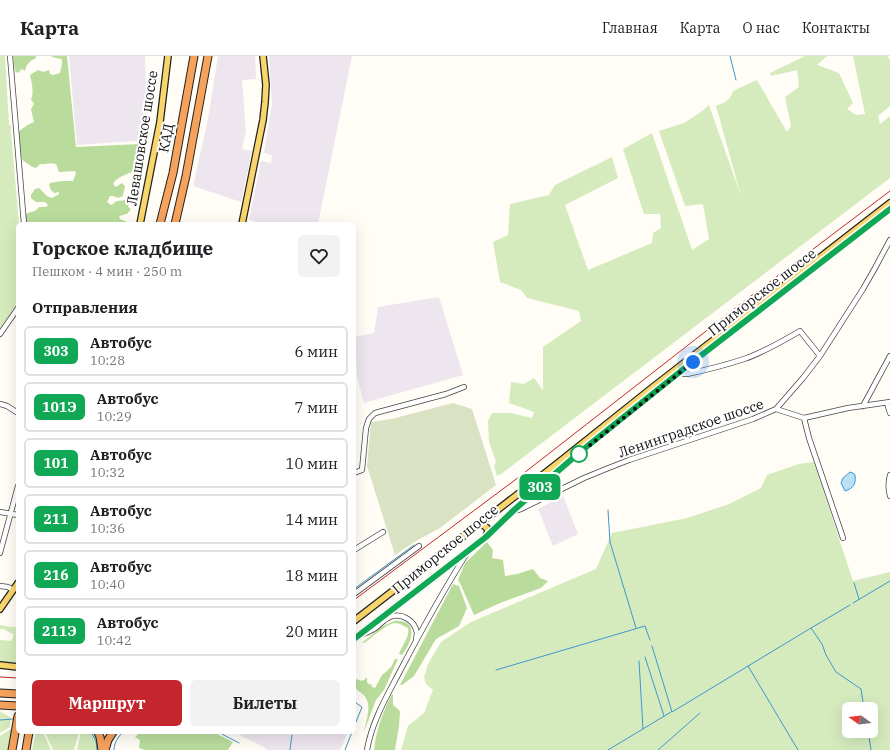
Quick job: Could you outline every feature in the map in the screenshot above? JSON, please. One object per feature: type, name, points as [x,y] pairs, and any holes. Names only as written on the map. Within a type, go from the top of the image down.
[{"type":"highway","name":"КАД","points":[[161,222],[173,173],[194,56]]},
{"type":"highway","name":"КАД","points":[[175,222],[192,147],[208,56]]},
{"type":"highway","points":[[0,693],[15,694]]},
{"type":"highway","points":[[0,705],[16,706]]},
{"type":"highway","points":[[12,750],[16,727]]},
{"type":"highway","points":[[26,750],[29,734]]},
{"type":"highway","points":[[99,734],[102,750]]},
{"type":"highway","points":[[105,750],[112,734]]},
{"type":"main road","name":"Левашовское шоссе","points":[[140,222],[160,122],[168,56]]},
{"type":"main road","points":[[242,222],[264,108],[266,84],[264,56]]},
{"type":"main road","name":"Приморское шоссе","points":[[356,619],[890,203]]},
{"type":"main road","name":"Приморское шоссе","points":[[356,638],[486,537],[580,452],[681,371],[890,209]]},
{"type":"main road","points":[[479,525],[483,525],[487,528],[488,532],[486,537]]},
{"type":"main road","points":[[0,609],[16,586]]},
{"type":"main road","points":[[0,665],[16,667]]},
{"type":"street","points":[[10,56],[24,222]]},
{"type":"street","name":"Ленинградское шоссе","points":[[513,511],[521,509],[584,478],[614,466],[752,420],[776,409],[820,356],[867,282],[890,240]]},
{"type":"street","points":[[0,334],[16,311]]},
{"type":"street","points":[[681,371],[682,373],[687,374],[711,369],[746,358],[782,342],[800,331],[820,356]]},
{"type":"street","points":[[863,406],[890,356]]},
{"type":"street","points":[[356,472],[362,470],[366,428],[369,418],[375,413],[446,394],[464,387]]},
{"type":"street","points":[[776,409],[804,418],[888,402],[890,413]]},
{"type":"street","points":[[0,404],[7,406],[16,413]]},
{"type":"street","points":[[804,418],[809,438],[843,538]]},
{"type":"street","points":[[890,475],[888,482],[888,491],[890,496]]},
{"type":"street","points":[[0,553],[16,494]]},
{"type":"street","points":[[0,512],[16,514]]},
{"type":"street","points":[[356,549],[383,532]]},
{"type":"street","points":[[356,593],[419,546]]},
{"type":"street","points":[[367,750],[376,718],[390,690],[448,583],[469,550]]},
{"type":"street","points":[[0,586],[8,587],[13,590]]},
{"type":"street","points":[[361,634],[371,631],[389,617],[401,616],[412,622],[417,633],[416,640]]},
{"type":"shaded area","points":[[69,56],[145,56],[148,140],[77,145]]},
{"type":"shaded area","points":[[218,56],[255,56],[256,79],[242,80],[246,131],[242,149],[252,151],[241,202],[193,186],[208,119]]},
{"type":"shaded area","points":[[269,56],[352,56],[318,222],[255,222],[249,219],[261,161],[271,163],[272,155],[264,153],[272,104]]},
{"type":"shaded area","points":[[439,297],[463,375],[364,403],[357,376],[356,337],[374,333],[378,307]]},
{"type":"shaded area","points":[[563,496],[578,534],[553,546],[538,509]]},
{"type":"shaded area","points":[[240,734],[347,734],[339,750],[267,750],[264,747],[241,736]]},
{"type":"green space","points":[[0,56],[5,56],[9,125],[11,125],[10,131],[19,222],[16,222],[16,305],[0,330]]},
{"type":"green space","points":[[13,56],[36,56],[36,58],[26,66],[25,71],[22,69],[18,73],[15,71]]},
{"type":"green space","points":[[51,56],[67,56],[76,147],[140,144],[142,147],[139,156],[134,160],[135,165],[132,172],[119,178],[113,184],[116,187],[122,183],[125,186],[123,196],[118,198],[110,196],[107,202],[111,205],[117,201],[128,200],[128,207],[131,209],[127,214],[119,216],[120,219],[127,222],[26,222],[26,214],[35,211],[39,207],[46,207],[48,205],[45,202],[36,202],[31,198],[31,195],[35,189],[39,188],[47,196],[52,198],[59,194],[59,192],[54,193],[51,190],[49,185],[50,183],[73,181],[76,173],[75,171],[59,172],[56,164],[54,163],[40,164],[35,168],[25,162],[21,156],[18,134],[23,128],[34,122],[31,109],[34,104],[31,100],[33,91],[30,75],[38,70],[43,72],[49,70],[50,74],[53,75],[60,73],[62,60]]},
{"type":"green space","points":[[805,56],[827,56],[817,65],[839,73],[853,103],[847,109],[856,115],[865,114],[853,56],[887,56],[890,60],[890,106],[878,116],[880,124],[890,116],[890,178],[497,476],[494,466],[496,462],[489,442],[488,421],[492,413],[511,413],[532,418],[534,412],[509,403],[511,382],[524,384],[534,378],[543,390],[543,347],[581,321],[579,311],[527,298],[521,290],[500,282],[493,242],[508,235],[510,204],[549,195],[555,185],[612,157],[618,178],[565,205],[588,270],[652,243],[653,233],[661,228],[660,214],[644,214],[623,149],[652,133],[692,250],[709,239],[703,204],[685,206],[659,131],[684,123],[709,105],[741,196],[716,106],[729,99],[733,91],[757,80],[787,132],[791,126],[785,97],[799,87],[797,70],[771,76],[770,73]]},
{"type":"green space","points":[[453,403],[472,409],[496,485],[440,528],[416,541],[395,555],[367,466],[371,422],[391,419]]},
{"type":"green space","points":[[814,462],[853,581],[890,572],[890,750],[401,750],[408,726],[424,713],[433,690],[426,684],[424,677],[428,664],[441,642],[471,622],[596,569],[612,533],[687,518],[729,504],[761,488],[767,475],[799,464]]},
{"type":"green space","points":[[487,542],[493,550],[492,558],[503,560],[505,576],[533,569],[540,578],[548,581],[541,588],[500,603],[474,615],[458,580],[465,563]]},
{"type":"green space","points":[[453,584],[459,586],[467,608],[459,626],[436,639],[414,676],[400,685]]},
{"type":"green space","points":[[394,621],[402,621],[407,624],[412,632],[409,644],[402,655],[399,654],[407,638],[408,628],[395,623],[387,626],[362,643],[381,627]]},
{"type":"green space","points":[[0,625],[16,627],[16,664],[0,661],[0,640],[11,641],[13,634],[0,629]]},
{"type":"green space","points":[[395,659],[398,659],[384,690],[376,700],[364,732],[368,714],[368,703],[363,694],[357,690],[356,680],[361,681],[367,677],[367,682],[370,685],[371,683],[372,687],[375,688],[382,675],[391,667]]},
{"type":"green space","points":[[392,694],[393,705],[400,711],[395,750],[374,750],[380,721]]},
{"type":"green space","points":[[0,711],[11,718],[10,727],[0,733]]},
{"type":"green space","points":[[13,728],[10,750],[0,750],[0,736]]},
{"type":"green space","points":[[36,734],[44,734],[51,750],[32,750]]},
{"type":"green space","points":[[46,734],[78,734],[74,750],[53,750]]},
{"type":"green space","points":[[81,734],[95,734],[99,750],[77,750]]},
{"type":"green space","points":[[139,734],[217,734],[233,742],[228,750],[145,750],[139,748],[140,740],[135,737]]},
{"type":"water","points":[[850,472],[855,475],[855,483],[852,487],[845,491],[841,483],[843,478]]},
{"type":"waterway","points":[[730,56],[736,80]]},
{"type":"waterway","points":[[608,510],[610,542],[636,628]]},
{"type":"waterway","points":[[356,588],[414,545]]},
{"type":"waterway","points":[[853,603],[890,581]]},
{"type":"waterway","points":[[854,583],[859,599]]},
{"type":"waterway","points":[[850,605],[811,628],[822,644],[826,655],[836,672],[861,689],[863,702]]},
{"type":"waterway","points":[[496,670],[645,626],[650,640]]},
{"type":"waterway","points":[[652,646],[672,712],[811,628]]},
{"type":"waterway","points":[[645,657],[664,716]]},
{"type":"waterway","points":[[639,661],[643,729]]},
{"type":"waterway","points":[[748,666],[798,750]]},
{"type":"waterway","points":[[356,703],[362,707],[356,722]]},
{"type":"waterway","points":[[608,750],[671,712]]},
{"type":"waterway","points":[[658,750],[700,713]]},
{"type":"waterway","points":[[0,720],[13,719]]},
{"type":"waterway","points":[[92,734],[96,741],[97,750]]},
{"type":"waterway","points":[[114,750],[117,740],[121,734]]},
{"type":"waterway","points":[[222,734],[239,743]]},
{"type":"waterway","points":[[345,750],[351,734]]},
{"type":"waterway","points":[[290,750],[292,735]]},
{"type":"waterway","points":[[869,738],[871,750]]},
{"type":"railway","points":[[356,599],[515,480],[751,296],[890,191]]},
{"type":"railway","points":[[0,677],[16,678]]},
{"type":"bus line","name":"303","points":[[356,637],[486,537],[580,452],[681,371],[890,209]]},
{"type":"route","points":[[579,454],[693,362]]}]
